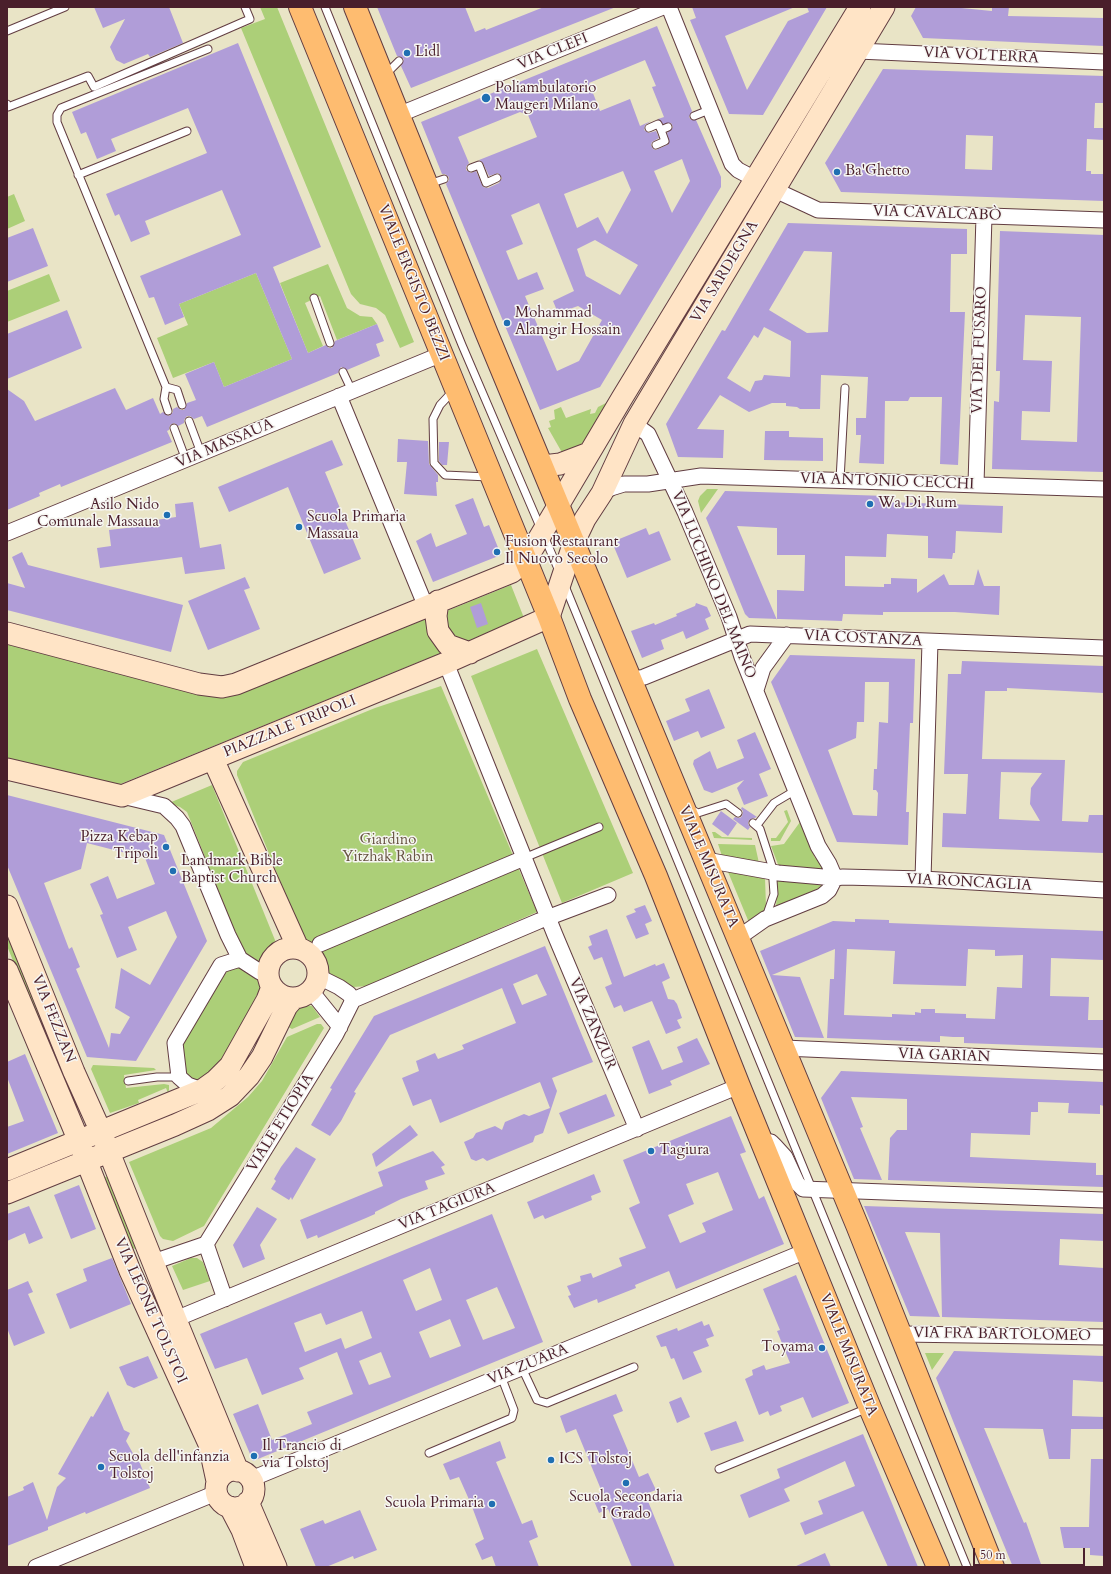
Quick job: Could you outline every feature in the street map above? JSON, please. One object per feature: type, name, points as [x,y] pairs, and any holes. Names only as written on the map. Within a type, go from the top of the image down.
[{"type":"main road","name":"VIALE ERGISTO BEZZI","points":[[300,7],[526,560]]},
{"type":"main road","points":[[355,7],[398,115],[435,182],[543,466],[574,542],[549,617]]},
{"type":"main road","name":"VIA SARDEGNA","points":[[559,504],[755,178],[860,7]]},
{"type":"main road","name":"VIA SARDEGNA","points":[[574,542],[585,519],[602,493],[634,424],[884,7]]},
{"type":"main road","points":[[838,44],[858,51]]},
{"type":"main road","points":[[755,178],[775,190]]},
{"type":"main road","points":[[614,412],[634,424]]},
{"type":"main road","points":[[543,466],[560,464],[589,453]]},
{"type":"main road","points":[[7,633],[208,686],[222,687],[236,684],[512,572],[526,560],[559,504]]},
{"type":"main road","name":"VIALE MISURATA","points":[[574,542],[843,1191],[993,1567]]},
{"type":"main road","points":[[526,560],[549,617]]},
{"type":"main road","points":[[432,604],[436,616],[438,631],[448,645],[470,652]]},
{"type":"main road","name":"VIALE MISURATA","points":[[549,617],[580,699],[656,876],[739,1086],[870,1408],[938,1567]]},
{"type":"main road","name":"PIAZZALE TRIPOLI","points":[[298,948],[213,759],[446,663],[549,617]]},
{"type":"main road","points":[[7,769],[122,796],[213,759]]},
{"type":"main road","name":"VIA FEZZAN","points":[[7,906],[74,1072],[101,1132]]},
{"type":"main road","points":[[7,1170],[202,1090],[216,1080],[230,1066],[267,1000],[271,960],[277,953],[286,949],[298,948],[307,951],[314,958],[318,967],[308,989],[287,1006],[262,1057],[249,1076],[230,1096],[208,1110],[7,1193]]},
{"type":"main road","name":"VIA FEZZAN","points":[[7,970],[78,1141]]},
{"type":"main road","points":[[270,980],[284,997],[308,989]]},
{"type":"main road","name":"VIA LEONE TOLSTOI","points":[[101,1132],[176,1320],[244,1475],[253,1489],[228,1496]]},
{"type":"main road","name":"VIA LEONE TOLSTOI","points":[[78,1141],[130,1271],[208,1444],[256,1567]]},
{"type":"main road","points":[[130,1271],[153,1262]]},
{"type":"main road","points":[[228,1496],[225,1473],[231,1470],[244,1475]]},
{"type":"main road","name":"VIA LEONE TOLSTOI","points":[[228,1496],[276,1567]]},
{"type":"street","name":"VIA CLEFI","points":[[398,115],[663,7]]},
{"type":"street","points":[[669,7],[732,164],[738,170],[755,178]]},
{"type":"street","name":"VIA VOLTERRA","points":[[858,51],[1104,62]]},
{"type":"street","name":"VIA CAVALCABÒ","points":[[775,190],[814,209],[1104,220]]},
{"type":"street","name":"VIA DEL FUSARO","points":[[976,484],[984,216]]},
{"type":"street","name":"VIA MASSAUA","points":[[7,533],[442,354]]},
{"type":"street","points":[[345,394],[432,604]]},
{"type":"street","points":[[634,424],[648,434],[670,480]]},
{"type":"street","name":"VIA ANTONIO CECCHI","points":[[602,493],[611,488],[624,484],[648,484],[689,476],[1104,489]]},
{"type":"street","name":"VIA LUCHINO DEL MAINO","points":[[670,480],[729,617],[736,640],[818,846],[829,864],[835,878]]},
{"type":"street","name":"VIA COSTANZA","points":[[631,680],[644,677],[750,634],[1104,648]]},
{"type":"street","name":"VIA LUCHINO DEL MAINO","points":[[756,690],[763,668],[787,635]]},
{"type":"street","points":[[923,880],[930,642]]},
{"type":"street","points":[[446,663],[548,918]]},
{"type":"street","points":[[122,796],[164,806],[177,818],[183,826],[228,935],[240,959],[270,980]]},
{"type":"street","points":[[320,944],[524,858]]},
{"type":"street","name":"VIA RONCAGLIA","points":[[706,860],[772,872],[835,878],[843,876],[1104,890]]},
{"type":"street","points":[[738,938],[765,919],[822,896],[829,890],[835,878]]},
{"type":"street","points":[[308,989],[339,987],[349,994],[353,1000],[548,918],[608,895]]},
{"type":"street","name":"VIA ZANZUR","points":[[548,918],[637,1129]]},
{"type":"street","points":[[202,1090],[188,1085],[179,1077],[175,1043],[221,965],[240,959]]},
{"type":"street","points":[[308,989],[340,1027]]},
{"type":"street","name":"VIALE ETIOPIA","points":[[206,1244],[340,1027],[353,1000]]},
{"type":"street","name":"VIA GARIAN","points":[[784,1048],[1104,1062]]},
{"type":"street","name":"VIA TAGIURA","points":[[156,1328],[739,1086]]},
{"type":"street","points":[[762,1141],[771,1142],[776,1146],[785,1157],[798,1183],[803,1189],[1104,1200]]},
{"type":"street","points":[[153,1262],[206,1244],[225,1299]]},
{"type":"street","name":"VIA ZUARA","points":[[244,1475],[522,1368],[806,1251]]},
{"type":"street","name":"VIA FRA BARTOLOMEO","points":[[901,1334],[1104,1337]]},
{"type":"street","points":[[36,1567],[228,1496]]},
{"type":"lane","points":[[7,31],[65,7]]},
{"type":"lane","points":[[7,104],[8,107],[88,76],[94,87],[250,18],[245,7]]},
{"type":"lane","name":"VIALE ERGISTO BEZZI","points":[[325,7],[462,345],[543,532]]},
{"type":"lane","points":[[168,411],[164,399],[166,387],[78,175],[57,122],[57,115],[61,108],[208,49]]},
{"type":"lane","points":[[382,77],[399,61]]},
{"type":"lane","points":[[694,116],[710,110]]},
{"type":"lane","points":[[649,128],[658,124],[664,129],[665,141],[656,145]]},
{"type":"lane","points":[[78,175],[187,131]]},
{"type":"lane","points":[[471,168],[478,165],[486,183],[497,178]]},
{"type":"lane","points":[[314,298],[330,343]]},
{"type":"lane","points":[[343,372],[345,394]]},
{"type":"lane","points":[[166,387],[177,390],[182,405]]},
{"type":"lane","points":[[456,388],[440,405],[433,419],[434,463],[445,475],[492,477]]},
{"type":"lane","points":[[840,480],[845,388]]},
{"type":"lane","points":[[189,421],[201,453]]},
{"type":"lane","points":[[174,428],[186,460]]},
{"type":"lane","points":[[543,532],[562,579]]},
{"type":"lane","name":"VIALE MISURATA","points":[[562,579],[967,1567]]},
{"type":"lane","points":[[765,919],[774,894],[772,872],[762,833],[755,824],[774,803],[796,790]]},
{"type":"lane","points":[[682,803],[698,813],[726,804],[738,813]]},
{"type":"lane","points":[[524,858],[599,827]]},
{"type":"lane","points":[[128,1081],[157,1077],[179,1077]]},
{"type":"lane","points":[[522,1368],[537,1400],[547,1403],[634,1367]]},
{"type":"lane","points":[[429,1453],[512,1418],[514,1410],[501,1376]]},
{"type":"lane","points":[[719,1469],[870,1408]]},
{"type":"green space","points":[[260,7],[277,7],[414,342],[400,348],[385,315],[376,308],[360,304],[351,294],[241,28],[265,19]]},
{"type":"green space","points":[[14,194],[25,221],[7,229],[7,197]]},
{"type":"green space","points":[[328,264],[347,308],[360,316],[372,317],[377,324],[337,340],[320,296],[305,303],[323,346],[308,353],[280,283]]},
{"type":"green space","points":[[256,273],[292,359],[224,387],[214,362],[173,378],[157,338],[188,325],[179,304]]},
{"type":"green space","points":[[49,274],[60,301],[7,322],[7,291]]},
{"type":"green space","points":[[614,399],[584,442],[564,456],[548,428],[551,427],[549,421],[555,419],[554,410],[561,407],[566,418],[591,409],[590,414],[595,413],[598,407]]},
{"type":"green space","points":[[707,489],[718,489],[701,513],[698,501],[700,496]]},
{"type":"green space","points":[[511,585],[524,618],[460,644],[451,643],[443,614]]},
{"type":"green space","points":[[428,618],[448,654],[436,659],[426,659],[113,787],[7,762],[7,642],[225,698]]},
{"type":"green space","points":[[537,649],[633,873],[562,903],[471,676]]},
{"type":"green space","name":"Giardino Yitzhak Rabin","points":[[441,686],[537,912],[368,986],[353,987],[328,976],[317,954],[299,940],[294,915],[237,775],[237,771],[243,762],[375,708]]},
{"type":"green space","points":[[212,785],[277,945],[268,952],[262,962],[258,963],[244,955],[187,812],[180,807],[169,803]]},
{"type":"green space","points":[[787,810],[791,821],[780,841],[771,841],[771,838],[776,838],[788,822],[784,811]]},
{"type":"green space","points":[[800,822],[815,858],[822,862],[825,870],[779,867],[771,846],[784,844]]},
{"type":"green space","points":[[712,832],[715,832],[722,837],[752,838],[752,840],[714,838]]},
{"type":"green space","points":[[718,844],[755,845],[759,863],[722,856]]},
{"type":"green space","points":[[726,867],[765,878],[766,906],[762,914],[750,925]]},
{"type":"green space","points":[[775,877],[826,882],[821,888],[778,907],[776,906],[777,895]]},
{"type":"green space","points":[[7,928],[80,1105],[73,1107],[7,946]]},
{"type":"green space","points":[[239,967],[256,977],[263,987],[263,998],[207,1082],[187,1081],[181,1046],[227,971]]},
{"type":"green space","points":[[307,1005],[312,1006],[320,1017],[292,1029],[283,1024],[296,1007]]},
{"type":"green space","points":[[317,1024],[321,1024],[324,1028],[204,1226],[173,1241],[163,1239],[160,1236],[129,1162],[211,1128],[248,1097],[262,1081],[287,1037]]},
{"type":"green space","points":[[93,1065],[154,1068],[156,1070],[124,1075],[126,1088],[164,1084],[169,1085],[168,1093],[166,1088],[138,1100],[139,1103],[110,1113],[91,1069]]},
{"type":"green space","points":[[108,1176],[136,1247],[135,1249],[131,1247],[102,1178]]},
{"type":"green space","points":[[191,1258],[197,1258],[203,1262],[210,1281],[183,1290],[172,1266]]},
{"type":"green space","points":[[925,1353],[944,1353],[932,1370]]},
{"type":"building","points":[[94,7],[169,7],[183,43],[150,57],[148,54],[124,64],[116,60],[110,47],[125,19],[103,28]]},
{"type":"building","points":[[377,7],[465,7],[475,32],[485,28],[486,30],[544,7],[616,7],[411,88],[401,66],[404,59],[397,56]]},
{"type":"building","points":[[692,7],[795,7],[725,36],[747,90],[788,21],[809,12],[807,7],[827,7],[763,115],[729,114],[690,20],[696,18]]},
{"type":"building","points":[[916,7],[951,7],[992,11],[992,7],[1009,7],[1008,16],[1104,18],[1104,46],[923,38],[911,16]]},
{"type":"building","points":[[657,26],[692,111],[689,117],[691,120],[696,120],[721,177],[721,187],[600,387],[540,410],[446,184],[449,177],[442,174],[421,122]],"holes":[[[645,60],[656,86],[652,87],[664,117],[658,119],[663,124],[671,123],[673,127],[667,133],[669,144],[656,150],[653,149],[651,145],[652,142],[659,138],[656,131],[649,133],[644,130],[645,125],[651,121],[640,126],[630,99],[600,111],[589,83]],[[520,112],[528,115],[537,137],[479,160],[483,163],[489,176],[498,173],[502,178],[499,183],[488,188],[483,187],[476,171],[471,173],[466,170],[469,163],[458,137]],[[682,159],[690,181],[672,213],[654,171]],[[623,171],[631,190],[607,234],[598,217],[577,228],[564,194]],[[539,203],[574,291],[553,301],[558,313],[578,306],[602,320],[579,361],[557,371],[525,296],[544,289],[537,272],[518,280],[506,251],[523,244],[511,215]],[[595,240],[638,265],[620,295],[586,276],[577,249]]]},
{"type":"building","points":[[238,43],[321,247],[273,267],[308,353],[326,345],[329,348],[332,348],[335,341],[377,324],[384,341],[376,344],[380,356],[347,370],[341,367],[338,373],[207,427],[202,416],[194,419],[187,416],[184,423],[178,426],[174,423],[170,425],[169,430],[167,431],[172,442],[61,487],[60,484],[39,493],[40,496],[7,510],[7,389],[24,401],[35,421],[115,388],[126,410],[153,398],[160,414],[163,412],[169,416],[173,412],[173,409],[177,407],[184,410],[187,403],[196,400],[185,374],[214,362],[224,387],[292,359],[256,273],[179,304],[184,317],[165,325],[154,297],[149,298],[140,276],[241,235],[222,190],[145,221],[150,234],[131,242],[119,214],[115,216],[106,194],[207,153],[188,108],[111,139],[116,151],[97,159],[86,132],[81,134],[72,112]]},
{"type":"building","points":[[883,69],[1104,76],[1104,103],[1095,103],[1094,128],[1104,128],[1104,140],[1087,139],[1086,171],[1091,171],[1091,174],[1104,174],[1104,201],[841,192],[825,163]],"holes":[[[966,135],[993,136],[992,170],[965,169]]]},
{"type":"building","points":[[788,223],[967,229],[967,254],[951,254],[950,312],[965,312],[958,465],[940,464],[942,397],[910,397],[908,401],[885,401],[884,464],[859,463],[861,435],[856,435],[856,418],[866,418],[868,377],[821,375],[820,409],[800,409],[797,407],[786,406],[786,403],[772,403],[749,412],[720,395],[697,429],[724,430],[723,458],[678,457],[666,424],[722,330],[725,331]],"holes":[[[804,251],[832,252],[828,332],[807,333],[769,310]],[[764,327],[791,341],[790,377],[764,375],[762,380],[755,381],[750,392],[727,378],[754,335],[758,338]]]},
{"type":"building","points":[[33,228],[48,266],[7,282],[7,238]]},
{"type":"building","points":[[1000,231],[1104,235],[1104,472],[992,469],[994,401],[999,402],[1000,371],[996,371]],"holes":[[[1025,315],[1081,317],[1077,442],[1021,440],[1022,411],[1050,412],[1052,361],[1023,360]]]},
{"type":"building","points":[[67,310],[82,348],[7,379],[7,334]]},
{"type":"building","points":[[765,431],[789,431],[789,437],[823,438],[823,461],[764,460]]},
{"type":"building","points":[[398,439],[428,441],[429,464],[438,475],[438,482],[436,482],[437,496],[404,494],[407,462],[397,462]]},
{"type":"building","points":[[332,440],[343,465],[325,472],[361,559],[324,574],[288,487],[229,512],[218,487]]},
{"type":"building","points":[[439,442],[449,442],[447,465],[442,465],[439,461]]},
{"type":"building","points":[[725,491],[888,496],[888,502],[1003,506],[1002,533],[956,531],[955,553],[953,553],[952,559],[928,558],[928,536],[887,534],[886,557],[845,556],[845,586],[884,587],[884,584],[891,584],[891,578],[917,579],[917,593],[944,574],[949,585],[974,585],[978,569],[984,586],[1000,586],[999,615],[955,612],[883,612],[883,615],[843,614],[842,621],[777,619],[749,618],[745,614],[706,518]],"holes":[[[737,526],[777,528],[777,555],[805,555],[804,591],[777,590],[777,619]]]},
{"type":"building","points":[[473,498],[484,527],[489,525],[501,555],[433,582],[416,541],[431,533],[436,547],[467,534],[455,505]]},
{"type":"building","points":[[193,502],[200,548],[221,544],[225,569],[185,574],[182,557],[100,568],[97,548],[111,546],[109,530],[144,526],[143,522],[176,517],[175,504]]},
{"type":"building","points":[[646,528],[649,535],[659,531],[671,560],[627,578],[612,542]]},
{"type":"building","points":[[22,552],[28,565],[183,605],[171,652],[7,610],[7,583],[25,588],[12,557]]},
{"type":"building","points":[[245,577],[250,588],[244,590],[260,629],[208,650],[188,601]]},
{"type":"building","points":[[481,603],[488,624],[477,628],[470,607]]},
{"type":"building","points":[[696,603],[707,607],[711,616],[705,619],[709,629],[686,639],[683,631],[661,640],[664,649],[642,658],[631,631],[654,623],[655,625],[677,616],[676,614],[695,606]]},
{"type":"building","points":[[790,655],[915,659],[913,723],[910,723],[906,812],[909,812],[908,845],[837,842],[771,682]],"holes":[[[865,682],[889,682],[888,723],[879,722],[877,769],[874,769],[873,790],[876,790],[878,793],[877,816],[853,815],[828,750],[856,738],[857,722],[864,722]]]},
{"type":"building","points":[[962,661],[1104,666],[1104,693],[1007,688],[1007,691],[985,691],[982,759],[1065,760],[1062,821],[1088,822],[1089,815],[1104,815],[1104,853],[942,847],[943,813],[966,814],[968,774],[944,774],[948,674],[961,674]],"holes":[[[1001,772],[1042,773],[1031,788],[1030,804],[1040,821],[999,819]]]},
{"type":"building","points":[[709,689],[725,728],[701,738],[698,731],[674,741],[666,721],[690,711],[685,699]]},
{"type":"building","points":[[755,732],[771,769],[759,774],[768,796],[744,805],[737,788],[744,780],[712,793],[704,790],[693,764],[694,760],[710,751],[717,769],[744,758],[737,740]]},
{"type":"building","points":[[7,795],[164,835],[207,941],[136,1061],[87,1057],[7,865]],"holes":[[[87,843],[145,858],[155,884],[117,899],[108,876],[90,884],[103,914],[100,915],[117,958],[137,950],[128,927],[166,911],[177,937],[150,985],[121,968],[115,1008],[130,1017],[120,1034],[111,1033],[109,1048],[76,969],[80,967],[72,947],[69,949],[44,883],[81,869]]]},
{"type":"building","points":[[742,807],[757,817],[749,820],[748,824],[750,827],[748,830],[733,819],[735,817],[740,818],[742,816]]},
{"type":"building","points":[[721,811],[737,823],[728,836],[712,824]]},
{"type":"building","points":[[645,905],[652,921],[645,924],[649,934],[636,939],[626,916],[636,912],[634,909]]},
{"type":"building","points":[[855,919],[889,920],[889,923],[1104,931],[1104,960],[1051,958],[1050,996],[1089,997],[1088,1020],[1104,1020],[1104,1048],[964,1043],[964,1037],[940,1036],[940,1042],[827,1038],[830,979],[834,979],[835,949],[772,975],[800,977],[824,1038],[795,1037],[760,951],[833,921],[855,922]],"holes":[[[847,949],[895,951],[893,984],[966,986],[968,949],[995,950],[995,956],[1023,955],[1022,988],[997,987],[995,1019],[966,1018],[966,1014],[935,1013],[935,1009],[921,1009],[921,1013],[915,1012],[915,1015],[892,1014],[892,1017],[844,1015]]]},
{"type":"building","points":[[607,929],[624,977],[655,964],[656,966],[664,963],[670,978],[662,982],[668,999],[674,1000],[677,1004],[682,1018],[677,1020],[681,1028],[666,1034],[652,1001],[624,1012],[621,1005],[614,1008],[605,987],[612,984],[602,957],[594,960],[588,947],[592,945],[589,936]]},
{"type":"building","points":[[545,946],[593,1062],[552,1078],[557,1091],[543,1133],[535,1136],[533,1142],[487,1161],[483,1158],[476,1161],[471,1159],[464,1142],[473,1138],[476,1133],[495,1126],[502,1130],[505,1122],[524,1114],[529,1116],[550,1108],[540,1082],[440,1123],[431,1099],[413,1106],[402,1078],[419,1071],[416,1061],[435,1053],[438,1059],[464,1049],[462,1045],[516,1023],[502,988],[390,1035],[354,1092],[356,1093],[341,1121],[330,1136],[311,1125],[332,1089],[330,1088],[374,1016]],"holes":[[[537,974],[547,995],[522,1005],[513,984]]]},
{"type":"building","points":[[697,1038],[710,1064],[670,1081],[672,1085],[649,1094],[632,1047],[649,1040],[662,1070],[683,1062],[677,1047]]},
{"type":"building","points":[[25,1054],[58,1133],[7,1154],[7,1127],[24,1121],[7,1077],[7,1062]]},
{"type":"building","points":[[841,1071],[1104,1082],[1104,1106],[1100,1105],[1100,1114],[1068,1113],[1069,1103],[1038,1102],[1038,1112],[1031,1112],[1030,1135],[971,1133],[970,1157],[1096,1163],[1096,1175],[1104,1175],[1104,1187],[888,1180],[890,1138],[897,1130],[907,1130],[907,1099],[851,1097],[863,1127],[860,1128],[882,1180],[854,1179],[821,1098]]},
{"type":"building","points":[[606,1094],[615,1116],[568,1134],[559,1113]]},
{"type":"building","points":[[731,1116],[746,1152],[740,1154],[759,1199],[764,1196],[784,1244],[676,1289],[669,1271],[635,1285],[636,1288],[598,1303],[597,1299],[574,1308],[568,1296],[571,1295],[567,1286],[581,1281],[580,1276],[591,1273],[593,1278],[622,1266],[619,1258],[646,1248],[629,1208],[640,1203],[623,1160]],"holes":[[[718,1172],[733,1210],[702,1223],[706,1232],[680,1243],[668,1215],[694,1204],[686,1184]]]},
{"type":"building","points":[[410,1125],[418,1135],[376,1167],[372,1154]]},
{"type":"building","points":[[296,1147],[316,1159],[292,1200],[291,1197],[289,1200],[271,1189],[276,1181],[274,1179],[281,1167]]},
{"type":"building","points":[[433,1151],[445,1165],[441,1167],[445,1174],[425,1181],[428,1189],[401,1199],[375,1212],[375,1214],[318,1238],[317,1235],[307,1239],[300,1220],[383,1186],[378,1172]]},
{"type":"building","points":[[594,1174],[601,1192],[591,1196],[592,1200],[545,1219],[543,1215],[534,1219],[527,1202]]},
{"type":"building","points":[[79,1185],[96,1229],[71,1239],[54,1195]]},
{"type":"building","points":[[29,1206],[43,1238],[29,1244],[25,1233],[7,1241],[7,1214]]},
{"type":"building","points":[[864,1206],[1104,1214],[1104,1241],[1060,1239],[1059,1265],[1104,1268],[1104,1322],[942,1317],[940,1233],[905,1232],[940,1317],[910,1316]]},
{"type":"building","points":[[257,1207],[277,1219],[260,1245],[265,1259],[243,1268],[233,1245]]},
{"type":"building","points":[[492,1214],[543,1342],[253,1461],[233,1414],[258,1404],[272,1440],[312,1424],[307,1412],[353,1394],[337,1352],[299,1368],[304,1379],[262,1395],[247,1358],[215,1369],[200,1334]],"holes":[[[430,1268],[442,1300],[416,1311],[403,1280]],[[497,1287],[515,1328],[483,1340],[466,1300]],[[362,1311],[372,1338],[345,1349],[341,1338],[305,1352],[294,1323],[321,1313],[326,1325]],[[450,1319],[461,1346],[430,1358],[419,1332]],[[381,1352],[391,1377],[369,1385],[359,1361]]]},
{"type":"building","points":[[112,1258],[131,1304],[70,1329],[56,1294],[87,1281],[83,1269]]},
{"type":"building","points":[[796,1275],[849,1403],[812,1418],[803,1397],[780,1406],[782,1411],[770,1416],[768,1411],[759,1415],[745,1379],[753,1375],[752,1370],[764,1365],[766,1370],[790,1363],[777,1331],[780,1330],[763,1289]]},
{"type":"building","points":[[28,1281],[33,1292],[28,1294],[45,1333],[14,1346],[7,1328],[7,1290]]},
{"type":"building","points":[[702,1321],[704,1326],[709,1324],[714,1336],[706,1339],[709,1346],[693,1352],[702,1372],[683,1380],[674,1358],[671,1359],[666,1346],[661,1347],[656,1336],[677,1328],[678,1331]]},
{"type":"building","points":[[954,1351],[1104,1356],[1104,1382],[1073,1380],[1072,1416],[1104,1417],[1104,1429],[1071,1429],[1070,1459],[1049,1459],[1043,1429],[984,1428],[1024,1523],[1026,1522],[1042,1567],[1013,1567],[955,1426],[936,1378]]},
{"type":"building","points":[[148,1356],[158,1378],[134,1388],[127,1385],[119,1367]]},
{"type":"building","points":[[108,1391],[124,1430],[130,1433],[126,1441],[135,1457],[137,1456],[150,1488],[86,1514],[85,1512],[48,1527],[48,1530],[7,1546],[7,1497],[24,1490],[23,1487],[33,1482],[47,1520],[57,1487],[66,1478],[58,1474],[91,1416],[93,1417]]},
{"type":"building","name":"Scuola Secondaria I Grado","points":[[616,1394],[623,1411],[613,1415],[639,1477],[648,1473],[656,1490],[645,1494],[675,1567],[632,1567],[608,1509],[599,1513],[592,1496],[602,1492],[576,1429],[566,1433],[560,1416]]},
{"type":"building","points":[[681,1397],[690,1417],[677,1423],[669,1402]]},
{"type":"building","points":[[736,1421],[744,1441],[711,1451],[704,1433]]},
{"type":"building","points":[[863,1434],[918,1567],[888,1567],[863,1511],[805,1535],[800,1523],[823,1514],[818,1501],[855,1486],[845,1461],[784,1489],[790,1501],[749,1518],[740,1495],[780,1478],[777,1469]]},
{"type":"building","name":"Scuola Primaria","points":[[500,1441],[506,1458],[496,1462],[522,1524],[532,1520],[538,1537],[529,1541],[539,1567],[496,1567],[492,1556],[482,1560],[475,1544],[484,1539],[471,1504],[459,1477],[450,1480],[443,1464]]},
{"type":"building","points":[[1091,1459],[1104,1459],[1104,1556],[1090,1555],[1090,1548],[1064,1548],[1060,1527],[1089,1527]]},
{"type":"building","points":[[360,1510],[377,1550],[354,1559],[353,1556],[326,1567],[316,1567],[300,1529],[323,1520],[325,1524]]},
{"type":"building","points":[[825,1553],[831,1567],[794,1567]]},
{"type":"place","name":"Lidl","points":[[407,53]]},
{"type":"place","name":"Poliambulatorio Maugeri Milano","points":[[486,98]]},
{"type":"place","name":"Ba'Ghetto","points":[[837,172]]},
{"type":"place","name":"Mohammad Alamgir Hossain","points":[[507,323]]},
{"type":"place","name":"Wa Di Rum","points":[[870,504]]},
{"type":"place","name":"Asilo Nido Comunale Massaua","points":[[167,515]]},
{"type":"place","name":"Scuola Primaria Massaua","points":[[299,527]]},
{"type":"place","name":"Fusion Restaurant Il Nuovo Secolo","points":[[497,552]]},
{"type":"place","name":"Pizza Kebap Tripoli","points":[[166,847]]},
{"type":"place","name":"Landmark Bible Baptist Church","points":[[173,871]]},
{"type":"place","name":"Tagiura","points":[[651,1151]]},
{"type":"place","name":"Toyama","points":[[822,1348]]},
{"type":"place","name":"Il Trancio di via Tolstoj","points":[[254,1456]]},
{"type":"place","name":"ICS Tolstoj","points":[[551,1460]]},
{"type":"place","name":"Scuola dell'infanzia Tolstoj","points":[[101,1467]]},
{"type":"place","name":"Scuola Secondaria I Grado","points":[[626,1483]]},
{"type":"place","name":"Scuola Primaria","points":[[492,1504]]}]
